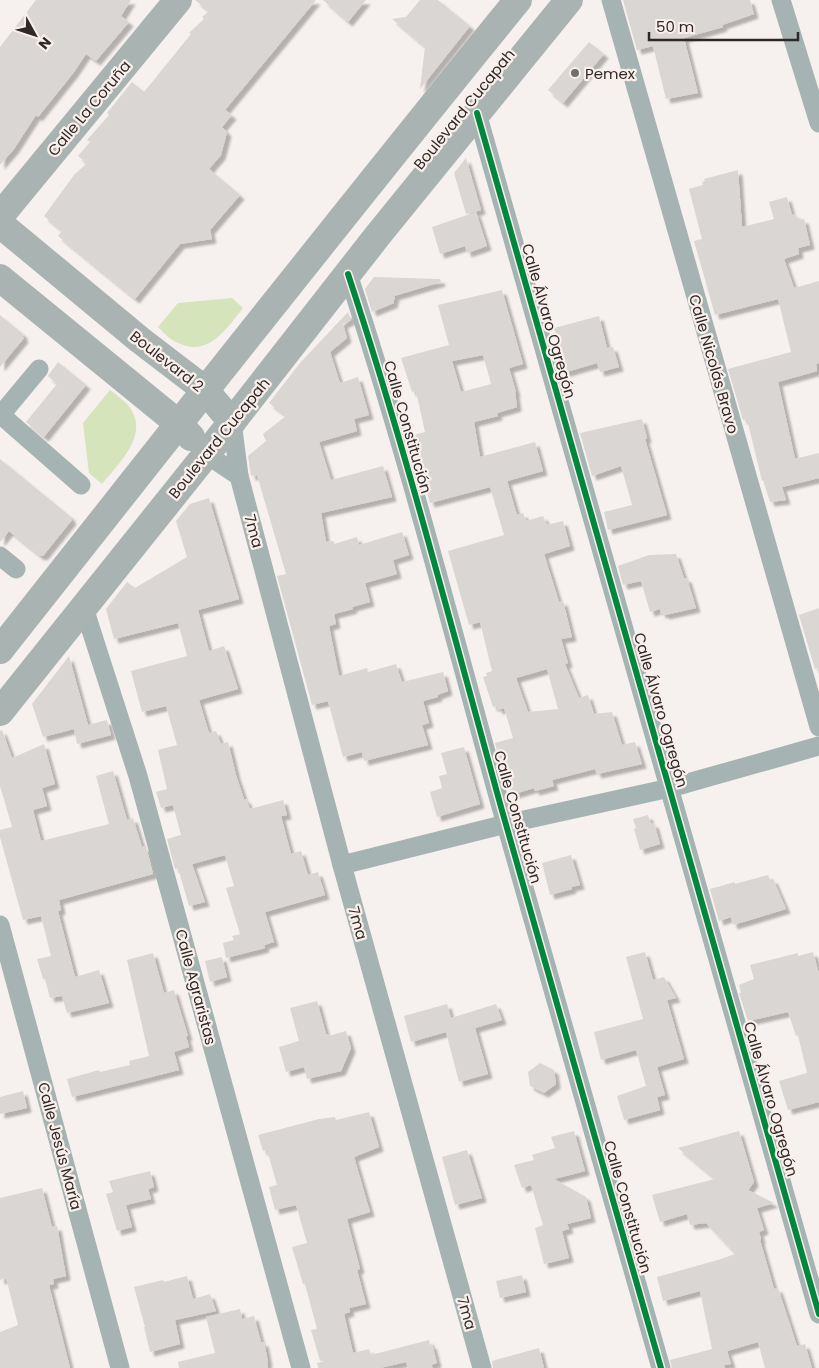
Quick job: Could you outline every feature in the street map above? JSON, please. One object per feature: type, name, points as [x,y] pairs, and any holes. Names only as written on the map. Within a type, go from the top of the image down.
[{"type":"main road","name":"Calle La Coruña","points":[[0,216],[178,0]]},
{"type":"main road","name":"Boulevard Cucapah","points":[[0,650],[179,424],[204,389],[269,312],[518,0]]},
{"type":"main road","name":"Boulevard Cucapah","points":[[0,712],[232,422],[378,235],[570,0]]},
{"type":"main road","points":[[378,235],[416,162],[428,130],[430,108]]},
{"type":"main road","name":"Boulevard 2","points":[[0,224],[140,340],[204,389],[232,422]]},
{"type":"main road","points":[[0,278],[179,424],[206,454]]},
{"type":"street","name":"Calle Nicolás Bravo","points":[[611,0],[819,728]]},
{"type":"street","points":[[781,0],[819,123]]},
{"type":"street","name":"Calle Álvaro Ogregón","points":[[477,113],[819,1314]]},
{"type":"street","name":"Calle Constitución","points":[[348,274],[366,328],[424,525],[506,824],[661,1368]]},
{"type":"street","points":[[39,369],[1,415],[81,485]]},
{"type":"street","points":[[232,422],[239,476]]},
{"type":"street","points":[[206,454],[239,476]]},
{"type":"street","name":"7ma","points":[[239,476],[342,864],[482,1368]]},
{"type":"street","points":[[0,556],[16,570]]},
{"type":"street","name":"Calle Agraristas","points":[[84,608],[138,776],[301,1368]]},
{"type":"street","points":[[342,864],[506,824],[670,788],[819,746]]},
{"type":"street","name":"Calle Jesús María","points":[[0,925],[120,1368]]},
{"type":"green space","points":[[232,298],[243,308],[223,332],[207,344],[198,347],[187,346],[171,339],[158,327],[178,303]]},
{"type":"green space","points":[[110,390],[126,403],[133,414],[136,425],[135,436],[131,446],[102,484],[89,473],[83,423]]},
{"type":"building","points":[[36,0],[131,0],[121,16],[129,22],[96,61],[86,54],[38,117],[36,115],[14,149],[0,165],[0,47]]},
{"type":"building","points":[[195,0],[316,0],[225,110],[232,115],[222,127],[227,132],[221,155],[209,169],[240,195],[210,230],[212,239],[180,244],[135,299],[58,236],[62,231],[44,216],[74,175],[87,163],[78,156],[90,142],[87,140],[109,115],[107,113],[132,82],[144,92],[191,34],[189,33],[204,19],[202,17],[209,11]]},
{"type":"building","points":[[323,0],[366,0],[348,22]]},
{"type":"building","points":[[420,0],[438,0],[470,26],[420,89],[425,47],[392,19],[406,17]]},
{"type":"building","points":[[623,0],[750,0],[754,14],[722,25],[723,27],[684,38],[698,93],[666,99],[653,46],[637,50]]},
{"type":"building","name":"Pemex","points":[[589,42],[604,54],[563,103],[548,90]]},
{"type":"building","points":[[466,158],[481,210],[466,214],[454,173]]},
{"type":"building","points":[[738,170],[742,227],[774,219],[769,202],[787,197],[792,215],[796,214],[797,220],[804,219],[810,245],[798,248],[799,254],[784,259],[794,288],[819,281],[819,363],[816,364],[817,371],[778,382],[795,459],[819,453],[819,478],[782,487],[786,500],[770,502],[762,481],[747,419],[743,420],[728,369],[791,352],[778,299],[715,315],[694,241],[702,239],[689,189],[703,185],[704,179]]},
{"type":"building","points":[[476,212],[487,246],[467,253],[465,246],[440,254],[432,227]]},
{"type":"building","points":[[374,277],[440,279],[441,282],[394,296],[394,303],[372,312],[365,289]]},
{"type":"building","points":[[502,290],[523,364],[509,368],[516,392],[517,407],[497,413],[498,416],[474,422],[480,457],[535,442],[543,471],[507,481],[517,515],[523,513],[526,521],[543,516],[547,525],[563,521],[570,546],[544,554],[559,602],[563,601],[572,637],[561,639],[568,663],[565,664],[579,698],[588,695],[594,714],[612,712],[622,745],[635,742],[642,764],[597,774],[595,769],[552,780],[554,786],[535,791],[534,788],[511,795],[495,743],[513,738],[504,708],[498,710],[497,706],[493,707],[483,677],[487,676],[486,673],[492,671],[480,622],[469,625],[448,551],[504,535],[490,487],[430,503],[410,436],[425,432],[416,391],[412,392],[401,358],[449,345],[438,305]],"holes":[[[483,355],[491,384],[461,392],[452,361]],[[547,669],[558,709],[528,712],[516,678]]]},
{"type":"building","points":[[348,312],[351,320],[343,324],[347,338],[330,352],[340,383],[358,377],[369,415],[354,419],[357,431],[319,442],[331,480],[383,466],[392,497],[321,513],[326,542],[334,541],[334,544],[357,537],[359,545],[402,532],[409,555],[393,560],[397,574],[365,583],[370,602],[334,614],[336,624],[329,626],[339,676],[367,668],[368,672],[396,664],[402,682],[443,672],[448,691],[437,695],[438,697],[423,701],[429,723],[422,725],[428,745],[364,761],[362,752],[343,757],[328,701],[312,705],[277,576],[286,574],[257,475],[251,476],[248,456],[266,441],[263,434],[286,416],[269,403],[300,363]]},
{"type":"building","points":[[0,315],[24,335],[22,336],[24,338],[0,367]]},
{"type":"building","points":[[599,316],[607,348],[613,347],[619,367],[600,372],[597,363],[563,373],[559,356],[562,356],[554,328]]},
{"type":"building","points":[[58,362],[86,385],[44,437],[26,422],[57,384],[48,376]]},
{"type":"building","points":[[642,419],[647,438],[645,439],[667,515],[608,530],[604,512],[632,505],[621,466],[592,476],[580,433]]},
{"type":"building","points":[[0,459],[71,517],[72,520],[43,556],[40,556],[9,531],[0,542]]},
{"type":"building","points":[[209,498],[239,599],[198,610],[209,651],[224,646],[238,689],[199,700],[209,733],[216,731],[221,744],[228,742],[236,775],[244,799],[246,799],[250,809],[283,800],[287,815],[281,816],[291,854],[301,851],[308,875],[318,872],[325,895],[265,912],[274,942],[264,945],[265,948],[226,958],[223,943],[234,940],[232,936],[240,934],[226,888],[234,886],[225,855],[192,864],[205,902],[189,906],[178,868],[175,869],[167,839],[181,835],[173,805],[161,808],[156,792],[167,789],[158,750],[177,745],[166,706],[142,712],[131,671],[187,656],[178,623],[114,639],[106,609],[127,582],[135,588],[187,557],[176,521],[190,504]]},
{"type":"building","points":[[676,554],[684,578],[687,578],[696,608],[665,615],[664,613],[661,614],[660,609],[650,612],[641,581],[623,585],[618,566],[649,555]]},
{"type":"building","points":[[819,608],[819,668],[815,669],[799,615]]},
{"type":"building","points":[[69,656],[88,725],[107,720],[111,735],[77,744],[74,729],[43,737],[32,704]]},
{"type":"building","points":[[2,730],[12,758],[44,744],[55,784],[42,788],[47,806],[33,810],[41,841],[109,824],[96,776],[113,771],[127,820],[133,818],[142,847],[146,846],[153,874],[59,900],[61,910],[58,911],[75,977],[99,970],[109,1003],[67,1013],[62,996],[50,998],[37,959],[51,956],[41,916],[23,920],[0,837],[0,830],[12,827],[0,786],[0,731]]},
{"type":"building","points":[[464,747],[480,804],[437,817],[430,792],[442,788],[439,776],[447,774],[441,753]]},
{"type":"building","points":[[648,815],[651,824],[654,823],[660,844],[640,850],[633,819]]},
{"type":"building","points":[[571,855],[580,885],[550,895],[542,863]]},
{"type":"building","points":[[768,875],[770,880],[773,879],[786,909],[733,925],[731,917],[719,921],[710,889]]},
{"type":"building","points":[[645,952],[653,980],[664,977],[676,998],[667,1000],[684,1059],[657,1067],[665,1095],[657,1097],[660,1110],[624,1120],[617,1096],[646,1086],[636,1050],[601,1060],[594,1032],[643,1019],[626,957]]},
{"type":"building","points":[[813,952],[819,974],[819,1102],[788,1110],[779,1081],[807,1073],[798,1035],[796,1036],[788,1012],[748,1021],[739,993],[741,993],[739,985],[754,979],[750,965],[798,953],[798,956]]},
{"type":"building","points":[[153,953],[164,993],[174,990],[188,1036],[186,1036],[189,1047],[174,1052],[179,1070],[72,1097],[67,1079],[99,1070],[100,1072],[130,1065],[129,1061],[149,1056],[127,960]]},
{"type":"building","points":[[222,957],[227,977],[210,982],[205,961]]},
{"type":"building","points":[[317,1001],[326,1034],[329,1034],[329,1036],[346,1031],[351,1048],[341,1071],[307,1079],[304,1067],[286,1072],[279,1047],[299,1041],[290,1008]]},
{"type":"building","points":[[447,1004],[451,1018],[496,1004],[502,1020],[475,1028],[488,1074],[459,1082],[446,1032],[411,1042],[404,1016]]},
{"type":"building","points":[[540,1063],[554,1070],[556,1084],[544,1093],[530,1086],[528,1072]]},
{"type":"building","points":[[23,1091],[27,1108],[0,1114],[0,1097]]},
{"type":"building","points":[[369,1112],[379,1147],[354,1157],[370,1212],[347,1219],[360,1269],[357,1270],[366,1304],[349,1308],[350,1312],[344,1314],[353,1353],[369,1349],[371,1355],[429,1340],[430,1345],[432,1344],[437,1363],[431,1365],[433,1368],[408,1368],[406,1362],[380,1368],[318,1368],[317,1363],[331,1359],[320,1361],[311,1330],[317,1329],[305,1284],[303,1284],[292,1247],[307,1243],[296,1205],[275,1210],[269,1187],[277,1185],[267,1150],[263,1151],[258,1135],[319,1119],[335,1117],[336,1120]]},
{"type":"building","points":[[574,1131],[585,1171],[554,1179],[586,1197],[591,1218],[567,1224],[569,1229],[562,1231],[569,1258],[544,1264],[535,1228],[543,1225],[531,1185],[522,1188],[514,1165],[534,1160],[532,1155],[555,1148],[551,1137]]},
{"type":"building","points":[[739,1131],[754,1182],[748,1190],[774,1203],[757,1208],[764,1230],[759,1232],[760,1240],[774,1289],[778,1288],[797,1346],[805,1344],[812,1368],[765,1368],[758,1342],[727,1351],[731,1364],[724,1365],[725,1368],[672,1368],[670,1360],[712,1349],[700,1291],[663,1301],[657,1277],[735,1254],[706,1223],[690,1225],[687,1214],[660,1222],[652,1195],[715,1179],[678,1148]]},
{"type":"building","points":[[467,1150],[482,1198],[455,1205],[442,1157]]},
{"type":"building","points":[[150,1171],[154,1187],[148,1189],[151,1199],[126,1205],[132,1227],[117,1231],[106,1194],[113,1192],[109,1181]]},
{"type":"building","points":[[42,1188],[52,1227],[57,1226],[66,1276],[53,1279],[54,1284],[49,1285],[70,1368],[0,1368],[0,1332],[18,1325],[6,1278],[0,1280],[0,1198]]},
{"type":"building","points":[[522,1275],[526,1292],[500,1298],[496,1281]]},
{"type":"building","points":[[187,1276],[193,1299],[210,1294],[216,1311],[175,1320],[180,1344],[150,1352],[134,1287]]},
{"type":"building","points":[[240,1309],[242,1319],[254,1316],[261,1342],[264,1342],[268,1368],[179,1368],[178,1362],[215,1353],[206,1317]]},
{"type":"building","points":[[539,1348],[544,1368],[493,1368],[492,1361]]},
{"type":"cycle path","points":[[477,113],[819,1314]]},
{"type":"cycle path","points":[[348,274],[409,473],[521,877],[661,1368]]},
{"type":"place","name":"Pemex","points":[[575,73]]}]
